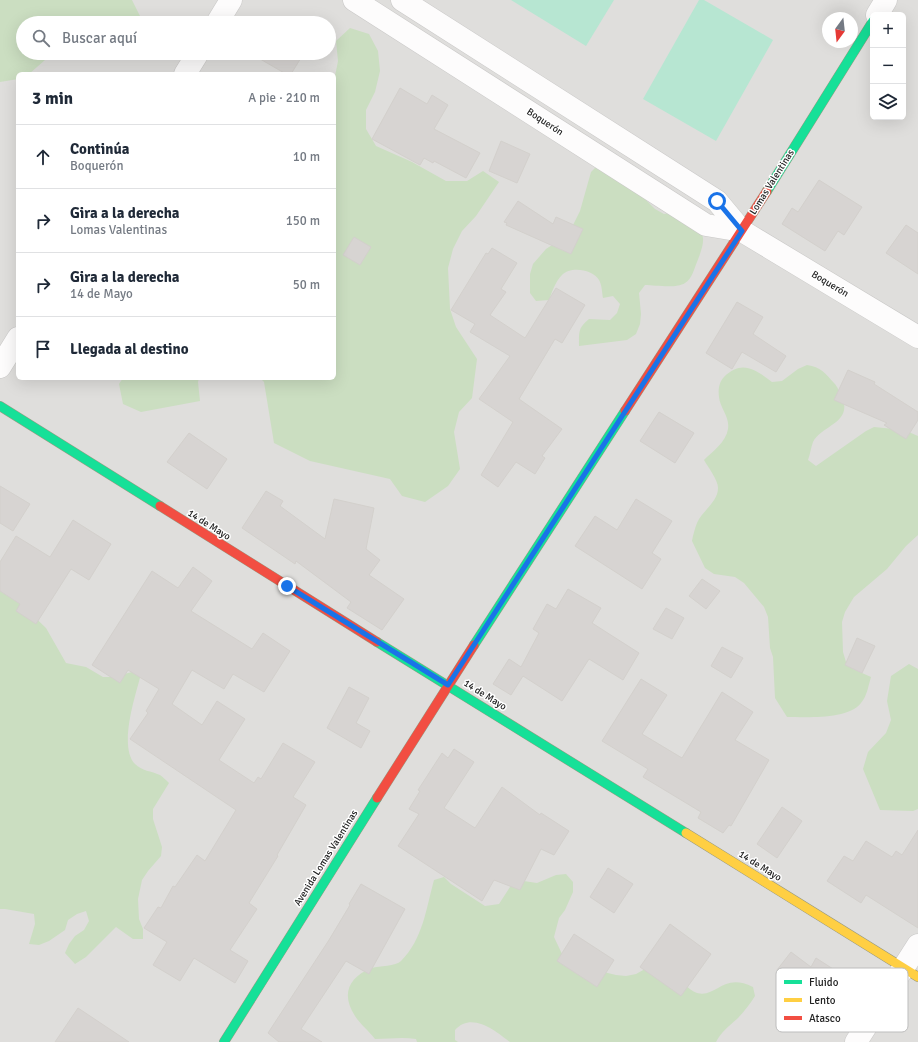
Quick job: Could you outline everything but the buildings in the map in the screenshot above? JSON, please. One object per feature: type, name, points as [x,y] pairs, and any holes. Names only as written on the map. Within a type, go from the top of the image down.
[{"type":"street","points":[[222,16],[232,0]]},
{"type":"street","name":"Boquerón","points":[[354,0],[706,225],[742,231]]},
{"type":"street","name":"Boquerón","points":[[402,0],[717,201],[742,231],[918,337]]},
{"type":"street","points":[[879,12],[886,0]]},
{"type":"street","name":"Lomas Valentinas","points":[[448,685],[742,231],[870,26]]},
{"type":"street","points":[[186,72],[194,60]]},
{"type":"street","points":[[0,367],[16,341]]},
{"type":"street","name":"14 de Mayo","points":[[0,406],[280,582],[904,968]]},
{"type":"street","name":"Avenida Lomas Valentinas","points":[[224,1042],[448,685]]},
{"type":"street","points":[[910,972],[918,945]]},
{"type":"street","points":[[856,1042],[864,1032]]},
{"type":"shaded area","points":[[0,0],[918,0],[918,1042],[0,1042]]},
{"type":"green space","points":[[0,0],[132,0],[140,16],[16,16],[16,60],[45,60],[31,72],[16,72],[16,79],[0,82]]},
{"type":"green space","points":[[511,0],[614,0],[586,46]]},
{"type":"green space","points":[[699,0],[704,0],[773,40],[716,141],[643,99]]},
{"type":"green space","points":[[350,28],[369,34],[378,51],[380,71],[375,92],[366,110],[366,129],[376,146],[412,162],[446,181],[467,181],[483,171],[499,182],[476,216],[462,231],[453,249],[448,268],[450,309],[456,327],[477,359],[472,398],[459,412],[454,432],[460,469],[448,486],[425,502],[402,496],[390,479],[310,461],[274,443],[264,382],[262,380],[336,380],[336,72],[338,61],[336,41]]},
{"type":"green space","points":[[598,165],[626,180],[655,209],[664,214],[675,212],[692,222],[701,231],[703,243],[694,271],[685,283],[676,286],[645,285],[639,293],[641,314],[640,324],[636,334],[627,340],[579,346],[580,331],[585,322],[589,319],[610,320],[617,313],[620,304],[613,296],[603,298],[601,284],[596,276],[587,271],[581,270],[570,270],[566,272],[557,281],[549,300],[536,301],[530,293],[530,274],[533,264],[546,249],[564,237],[571,229],[580,211],[591,172]]},
{"type":"green space","points":[[807,365],[819,369],[828,376],[842,397],[844,406],[843,413],[840,418],[817,436],[813,442],[808,460],[816,466],[874,427],[904,430],[918,436],[918,535],[906,546],[887,569],[854,597],[845,612],[842,622],[843,652],[846,662],[853,669],[871,677],[865,697],[861,703],[847,712],[837,715],[787,717],[775,698],[773,657],[770,648],[768,617],[764,607],[744,583],[735,577],[714,574],[705,568],[692,541],[697,523],[702,514],[713,502],[718,488],[716,481],[704,460],[715,450],[727,434],[728,420],[719,397],[719,386],[722,379],[737,368],[749,368],[755,370],[772,382],[782,381],[798,369]]},
{"type":"green space","points":[[122,380],[198,380],[200,401],[141,412],[123,404],[119,384]]},
{"type":"green space","points":[[0,584],[46,628],[66,663],[86,667],[103,677],[113,677],[132,672],[141,674],[132,707],[128,733],[130,756],[135,764],[144,770],[160,775],[169,783],[153,809],[153,819],[162,847],[161,856],[142,880],[138,899],[139,919],[143,929],[143,939],[133,939],[116,927],[86,957],[75,964],[65,953],[75,936],[84,930],[89,921],[86,911],[77,914],[68,920],[65,930],[49,941],[39,945],[29,944],[35,924],[34,914],[0,909]]},
{"type":"green space","points":[[909,664],[918,669],[918,809],[913,811],[880,810],[863,769],[868,752],[886,733],[891,720],[887,701],[891,676]]},
{"type":"green space","points":[[566,874],[573,882],[573,892],[565,910],[559,918],[554,937],[562,954],[587,968],[616,975],[626,976],[636,974],[645,969],[669,974],[697,993],[704,994],[734,982],[743,983],[753,987],[755,996],[747,1008],[723,1032],[716,1042],[510,1042],[500,1034],[482,1024],[469,1022],[462,1024],[455,1030],[455,1040],[458,1042],[417,1042],[416,1039],[406,1038],[375,1039],[359,1022],[348,1001],[349,988],[352,982],[357,976],[372,968],[391,965],[401,961],[414,943],[419,933],[426,913],[434,880],[444,877],[451,884],[485,906],[499,904],[510,887],[517,880],[537,883],[556,875]]},
{"type":"traffic: fast","points":[[767,191],[870,26]]},
{"type":"traffic: fast","points":[[0,406],[160,506]]},
{"type":"traffic: fast","points":[[474,645],[625,411]]},
{"type":"traffic: fast","points":[[377,642],[686,833]]},
{"type":"traffic: fast","points":[[224,1042],[377,798]]},
{"type":"traffic: slow","points":[[686,833],[904,968]]},
{"type":"traffic: slow","points":[[908,971],[918,977]]},
{"type":"traffic: jam","points":[[625,411],[767,191]]},
{"type":"traffic: jam","points":[[160,506],[377,642]]},
{"type":"traffic: jam","points":[[377,798],[474,645]]},
{"type":"route","points":[[287,586],[448,685],[742,231],[717,201]]}]
